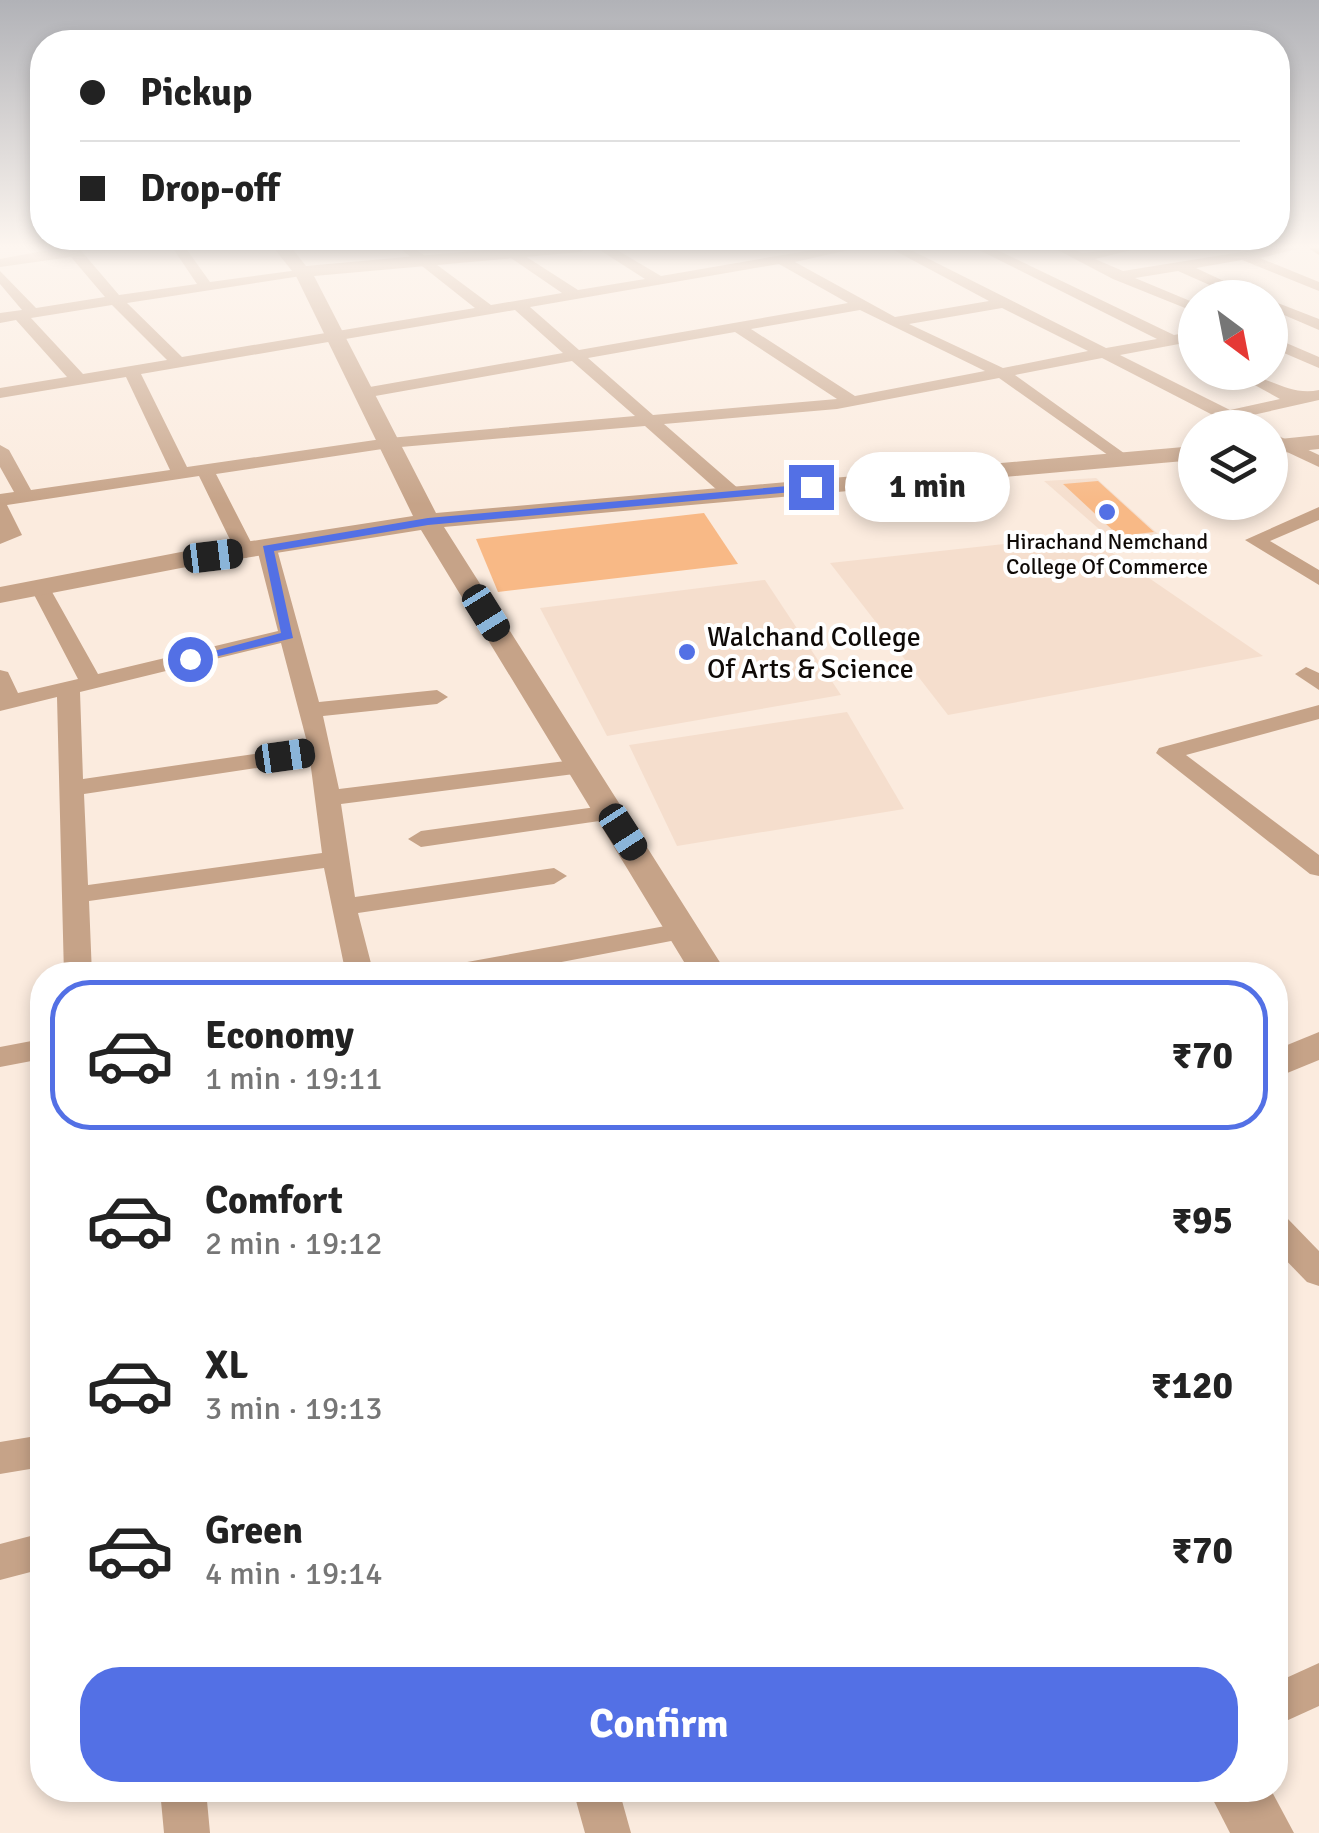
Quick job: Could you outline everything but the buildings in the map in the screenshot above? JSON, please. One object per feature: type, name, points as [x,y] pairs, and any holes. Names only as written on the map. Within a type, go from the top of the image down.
[{"type":"street","points":[[41,333],[80,380]]},
{"type":"street","points":[[148,333],[179,363]]},
{"type":"street","points":[[333,333],[428,521],[702,962]]},
{"type":"street","points":[[0,394],[355,333]]},
{"type":"street","points":[[549,333],[733,494]]},
{"type":"street","points":[[364,393],[706,333]]},
{"type":"street","points":[[746,333],[852,401]]},
{"type":"street","points":[[916,333],[1002,373],[1122,460]]},
{"type":"street","points":[[1062,333],[1216,410]]},
{"type":"street","points":[[1157,333],[1178,343]]},
{"type":"street","points":[[0,500],[389,443],[852,401],[1178,339]]},
{"type":"street","points":[[1288,350],[1319,363]]},
{"type":"street","points":[[131,371],[181,474]]},
{"type":"street","points":[[1275,390],[1319,411]]},
{"type":"street","points":[[1253,410],[1319,395]]},
{"type":"street","points":[[1288,443],[1319,442]]},
{"type":"street","points":[[1288,448],[1319,462]]},
{"type":"street","points":[[0,450],[25,496]]},
{"type":"street","points":[[0,595],[164,563],[428,521],[1178,455]]},
{"type":"street","points":[[206,470],[256,550],[288,635],[321,752],[335,859],[357,962]]},
{"type":"street","points":[[0,508],[12,536],[0,538]]},
{"type":"street","points":[[1319,513],[1255,540],[1319,579]]},
{"type":"street","points":[[40,588],[80,686],[72,788],[78,962]]},
{"type":"street","points":[[0,677],[6,703],[288,635]]},
{"type":"street","points":[[310,710],[437,697]]},
{"type":"street","points":[[1318,865],[1168,753],[1319,712]]},
{"type":"street","points":[[72,788],[321,752]]},
{"type":"street","points":[[325,798],[582,766]]},
{"type":"street","points":[[421,839],[611,813]]},
{"type":"street","points":[[78,894],[335,859]]},
{"type":"street","points":[[344,907],[554,876]]},
{"type":"street","points":[[514,962],[682,931]]},
{"type":"street","points":[[1288,1059],[1319,1045]]},
{"type":"street","points":[[0,1057],[30,1052]]},
{"type":"street","points":[[1288,1242],[1319,1273]]},
{"type":"street","points":[[0,1458],[30,1452]]},
{"type":"street","points":[[0,1562],[30,1554]]},
{"type":"street","points":[[1288,1700],[1319,1684]]},
{"type":"street","points":[[184,1802],[187,1833]]},
{"type":"street","points":[[599,1802],[608,1833]]},
{"type":"street","points":[[1245,1802],[1264,1833]]},
{"type":"shaded area","name":"Hirachand Nemchand College Of Commerce","points":[[1096,478],[1168,543],[1121,548],[1044,481]]},
{"type":"shaded area","points":[[1086,535],[1263,656],[948,715],[830,563]]},
{"type":"shaded area","name":"Walchand College Of Arts & Science","points":[[765,580],[841,695],[607,736],[540,608]]},
{"type":"shaded area","points":[[847,712],[904,809],[677,846],[629,745]]},
{"type":"place","name":"Hirachand Nemchand College Of Commerce","points":[[1107,512]]},
{"type":"place","name":"Walchand College Of Arts & Science","points":[[687,652]]},
{"type":"route","points":[[190,659],[288,635],[267,548],[428,521],[811,487]]}]
